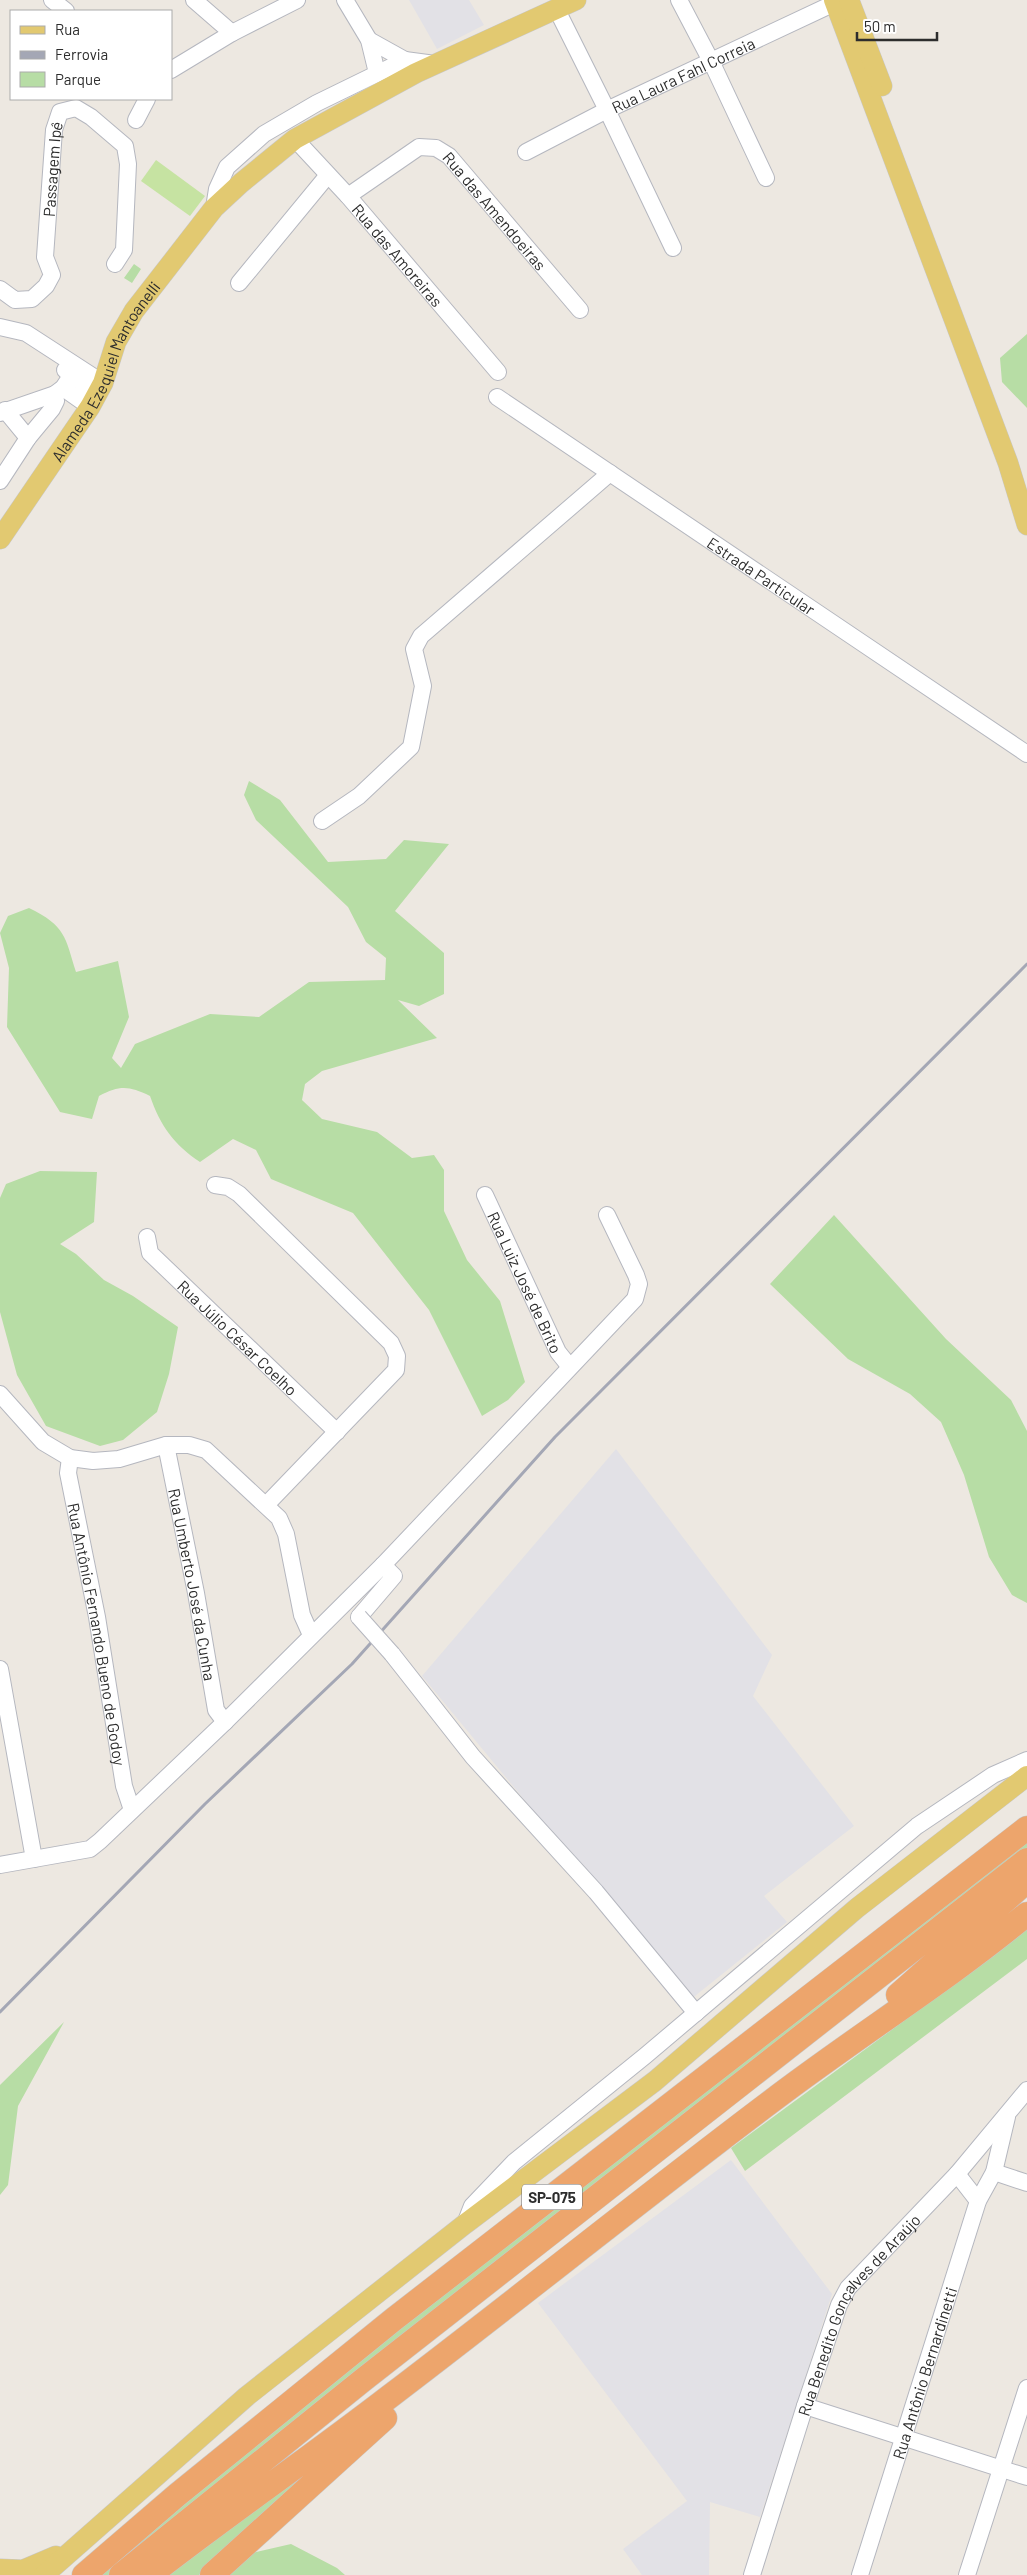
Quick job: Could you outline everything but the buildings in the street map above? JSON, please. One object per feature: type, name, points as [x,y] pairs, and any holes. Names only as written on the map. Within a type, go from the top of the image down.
[{"type":"highway","name":"SP-075","points":[[84,2575],[177,2495],[394,2319],[1027,1828]]},
{"type":"highway","name":"SP-075","points":[[121,2575],[363,2380],[1027,1860]]},
{"type":"highway","points":[[846,2045],[891,2001],[1027,1881]]},
{"type":"highway","points":[[150,2575],[358,2422],[514,2302],[671,2177],[846,2045],[963,1965],[1027,1914]]},
{"type":"highway","points":[[212,2575],[514,2302]]},
{"type":"main road","name":"Alameda Ezequiel Mantoanelli","points":[[0,539],[97,395],[116,342],[138,306],[214,208],[241,183],[295,139],[436,64],[576,0]]},
{"type":"main road","points":[[840,1],[922,193],[1027,488]]},
{"type":"main road","points":[[840,1],[909,195],[1005,454],[1027,525]]},
{"type":"main road","points":[[116,342],[112,317],[138,306]]},
{"type":"main road","points":[[44,2575],[247,2396],[465,2224],[655,2081],[857,1908],[1027,1776]]},
{"type":"main road","points":[[0,2569],[23,2570],[34,2567],[80,2542]]},
{"type":"street","points":[[52,0],[65,10]]},
{"type":"street","points":[[194,0],[232,32]]},
{"type":"street","points":[[172,69],[232,32],[297,0]]},
{"type":"street","points":[[345,0],[369,40],[377,73]]},
{"type":"street","points":[[679,0],[711,61],[766,178]]},
{"type":"street","name":"Rua Laura Fahl Correia","points":[[526,152],[607,110],[840,1]]},
{"type":"street","points":[[557,10],[607,110],[672,248]]},
{"type":"street","points":[[369,40],[405,60],[436,64]]},
{"type":"street","name":"Alameda Ezequiel Mantoanelli","points":[[214,208],[217,189],[227,167],[264,134],[377,73],[405,60]]},
{"type":"street","points":[[136,120],[146,100]]},
{"type":"street","name":"Passagem Ipê","points":[[0,289],[15,300],[32,299],[46,286],[52,275],[45,257],[54,130],[60,112],[76,108],[91,116],[126,146],[128,164],[124,250],[115,264]]},
{"type":"street","name":"Rua das Amoreiras","points":[[295,139],[348,196],[498,372]]},
{"type":"street","name":"Rua das Amendoeiras","points":[[348,196],[419,147],[436,148],[448,156],[580,310]]},
{"type":"street","points":[[227,167],[241,183]]},
{"type":"street","points":[[239,283],[328,176]]},
{"type":"street","points":[[0,327],[26,333],[54,352],[67,381],[97,395]]},
{"type":"street","points":[[67,381],[97,395]]},
{"type":"street","points":[[28,438],[3,412],[67,381]]},
{"type":"street","points":[[0,481],[28,438],[56,401],[67,381]]},
{"type":"street","name":"Estrada Particular","points":[[497,397],[1027,754]]},
{"type":"street","points":[[322,821],[359,796],[411,747],[422,686],[422,673],[414,649],[421,636],[610,473]]},
{"type":"street","points":[[215,1185],[228,1187],[239,1194],[391,1343],[397,1356],[396,1370],[267,1504]]},
{"type":"street","name":"Rua Luiz José de Brito","points":[[485,1194],[558,1352],[570,1367]]},
{"type":"street","points":[[0,1865],[90,1849],[226,1722],[383,1565],[635,1299],[639,1284],[636,1275],[607,1215]]},
{"type":"street","name":"Rua Júlio César Coelho","points":[[147,1237],[150,1253],[337,1432]]},
{"type":"street","points":[[0,1394],[43,1442],[70,1458],[93,1461],[114,1460],[166,1445],[201,1447],[267,1504],[284,1526],[302,1614],[312,1635]]},
{"type":"street","name":"Rua Umberto José da Cunha","points":[[166,1445],[196,1593],[216,1710],[226,1722]]},
{"type":"street","name":"Rua Antônio Fernando Bueno de Godoy","points":[[70,1458],[68,1473],[97,1617],[124,1786],[132,1810]]},
{"type":"street","points":[[383,1565],[394,1576],[359,1617],[392,1654],[473,1757],[596,1892],[696,2012]]},
{"type":"street","points":[[0,1669],[34,1859]]},
{"type":"street","points":[[465,2224],[472,2206],[514,2162],[917,1826],[993,1775],[1027,1760]]},
{"type":"street","name":"Rua Benedito Gonçalves de Araújo","points":[[752,2575],[805,2406],[839,2305],[848,2288],[957,2174],[1027,2090]]},
{"type":"street","name":"Rua Antônio Bernardinetti","points":[[860,2575],[978,2202],[994,2172],[1008,2112]]},
{"type":"street","points":[[994,2172],[1027,2183]]},
{"type":"street","points":[[957,2174],[978,2202]]},
{"type":"street","points":[[967,2575],[1027,2388]]},
{"type":"street","points":[[805,2406],[1027,2477]]},
{"type":"shaded area","points":[[409,0],[469,0],[484,25],[437,49]]},
{"type":"shaded area","points":[[616,1449],[772,1655],[753,1696],[854,1826],[764,1896],[787,1922],[690,2000],[422,1676]]},
{"type":"shaded area","points":[[731,2160],[832,2294],[760,2517],[710,2502],[709,2575],[642,2575],[623,2549],[687,2501],[538,2303]]},
{"type":"green space","points":[[156,160],[205,196],[190,216],[141,181]]},
{"type":"green space","points":[[134,264],[141,269],[132,283],[124,278]]},
{"type":"green space","points":[[1027,334],[1027,408],[1002,382],[1000,358]]},
{"type":"green space","points":[[249,781],[280,800],[328,862],[386,859],[404,840],[449,844],[395,911],[444,953],[444,994],[419,1006],[398,1000],[437,1038],[322,1071],[305,1084],[302,1100],[322,1119],[377,1132],[412,1158],[434,1155],[444,1170],[444,1211],[467,1260],[500,1301],[525,1382],[508,1400],[482,1416],[429,1310],[353,1213],[271,1179],[256,1150],[233,1139],[200,1162],[183,1149],[169,1134],[158,1116],[150,1096],[136,1090],[125,1088],[113,1090],[99,1096],[92,1119],[60,1112],[7,1027],[9,968],[0,933],[8,916],[29,908],[41,914],[57,927],[66,941],[76,972],[118,961],[129,1017],[112,1058],[121,1068],[135,1044],[210,1014],[259,1017],[309,982],[385,980],[386,958],[366,942],[348,907],[256,820],[244,795]]},
{"type":"green space","points":[[40,1171],[97,1172],[94,1222],[60,1244],[76,1254],[104,1280],[133,1296],[178,1327],[169,1374],[157,1412],[123,1440],[100,1446],[46,1426],[17,1375],[0,1312],[0,1198],[6,1184]]},
{"type":"green space","points":[[834,1215],[946,1339],[1011,1400],[1027,1431],[1027,1603],[1012,1595],[989,1557],[964,1475],[941,1422],[910,1394],[848,1359],[770,1284]]},
{"type":"green space","points":[[1027,1835],[1027,1850],[114,2575],[91,2575],[146,2528]]},
{"type":"green space","points":[[1027,1924],[1027,1959],[745,2171],[731,2148],[920,2009]]},
{"type":"green space","points":[[64,2022],[18,2106],[8,2185],[0,2195],[0,2085]]},
{"type":"green space","points":[[317,2460],[304,2481],[199,2575],[159,2575]]},
{"type":"green space","points":[[291,2544],[337,2568],[345,2575],[222,2575],[238,2556]]},
{"type":"railway","points":[[0,2012],[205,1804],[352,1664],[555,1437],[1027,964]]}]
